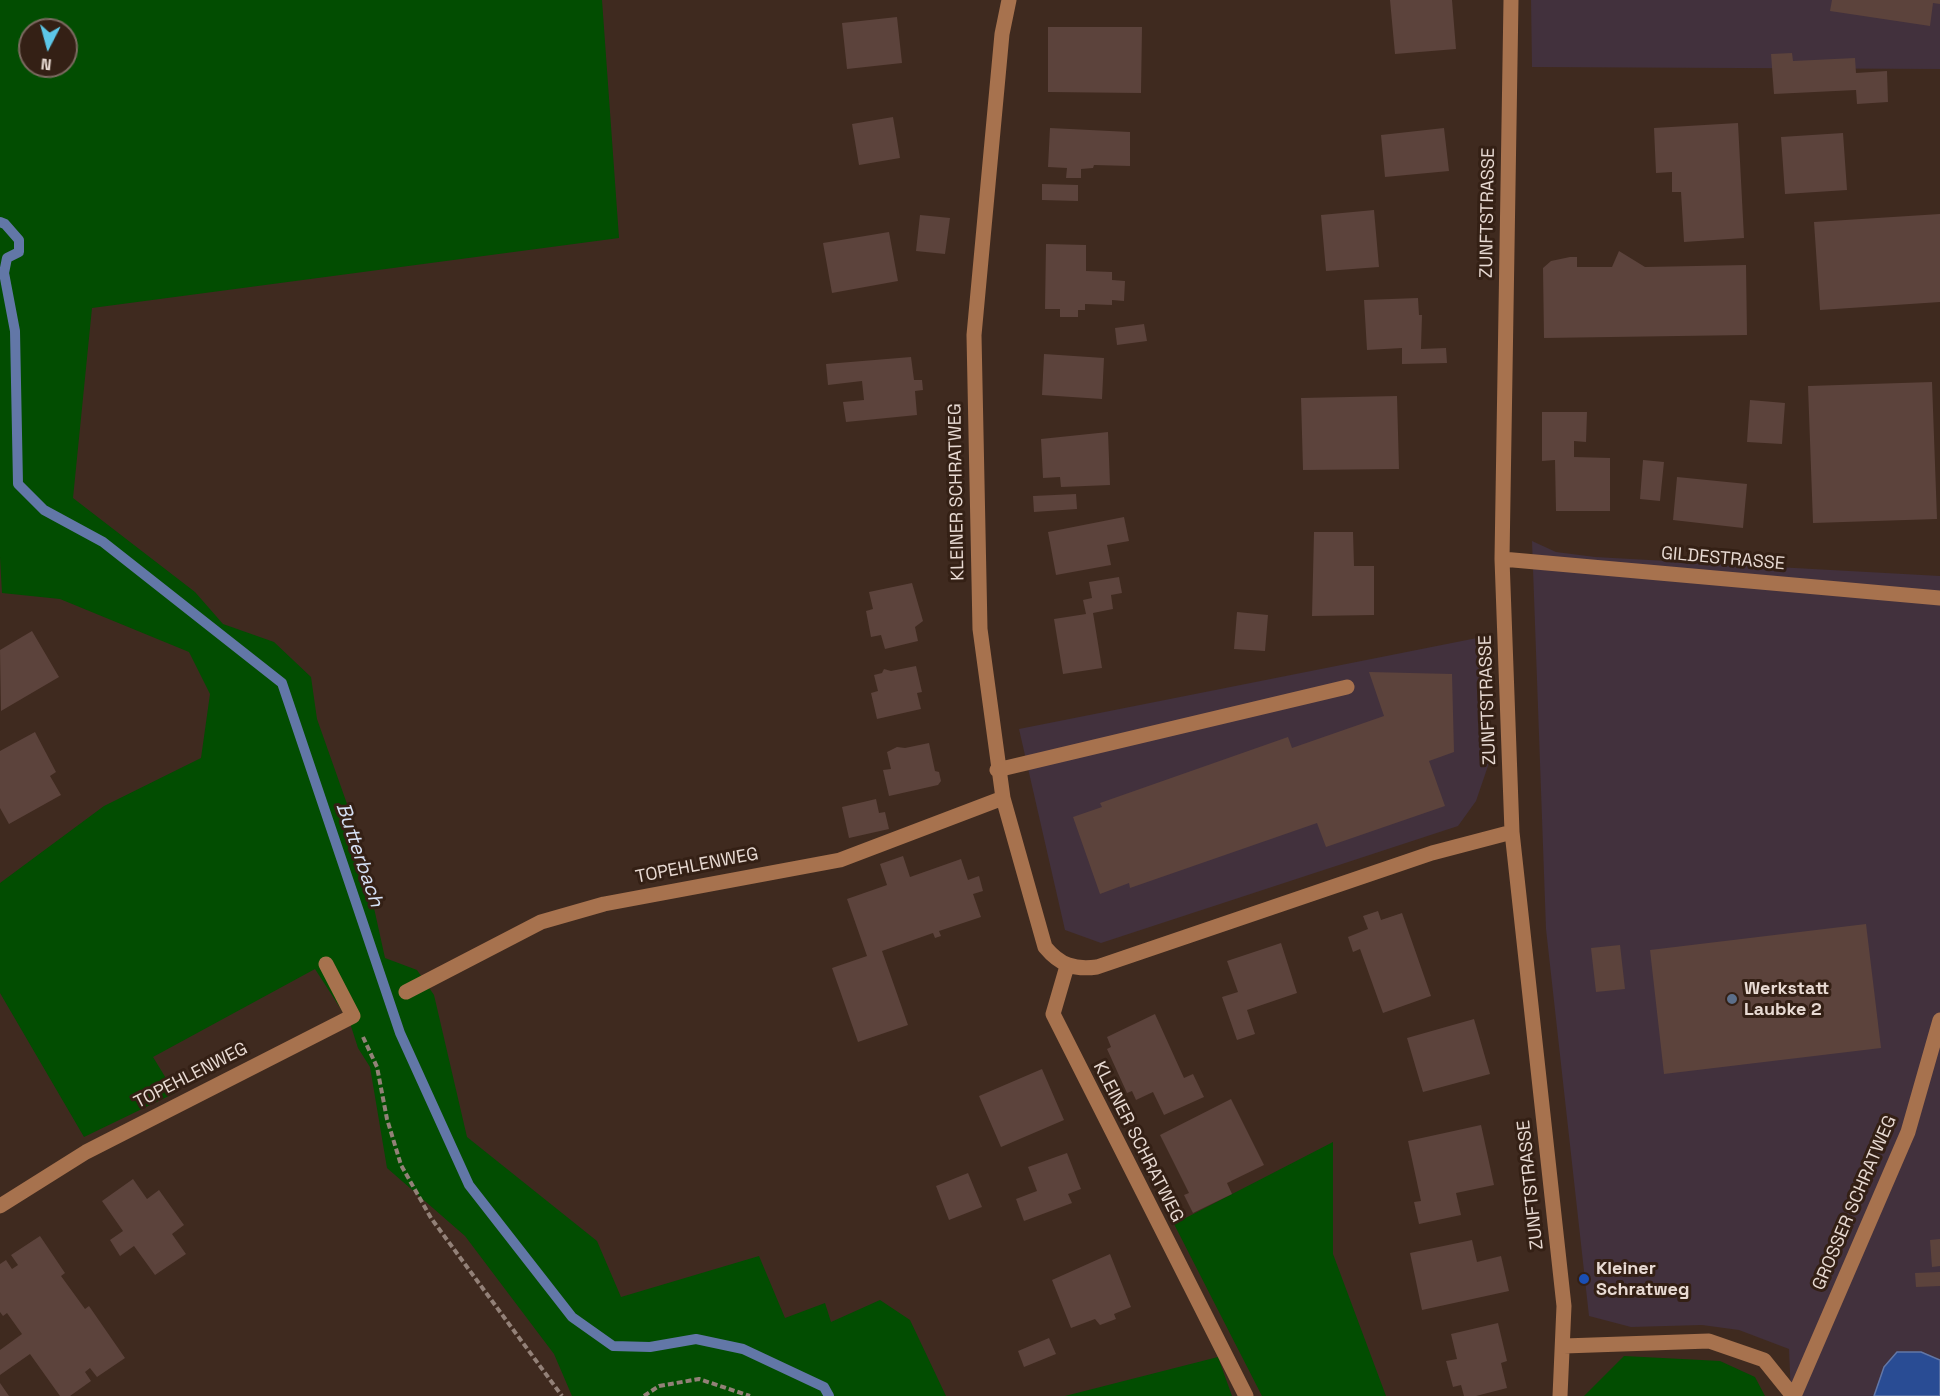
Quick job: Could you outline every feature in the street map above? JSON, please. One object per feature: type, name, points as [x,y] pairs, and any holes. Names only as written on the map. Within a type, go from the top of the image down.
[{"type":"street","name":"KLEINER SCHRATWEG","points":[[1009,0],[1002,34],[974,335],[980,629],[998,770],[1003,798],[1045,947],[1054,958],[1067,966],[1053,1014],[1246,1396]]},
{"type":"street","name":"ZUNFTSTRASSE","points":[[1510,0],[1502,559],[1512,832],[1564,1306],[1560,1396]]},
{"type":"street","name":"GILDESTRASSE","points":[[1502,559],[1940,597]]},
{"type":"street","points":[[998,770],[1347,687]]},
{"type":"street","name":"TOPEHLENWEG","points":[[406,992],[542,922],[604,904],[840,860],[1003,798]]},
{"type":"street","points":[[1067,966],[1081,969],[1097,967],[1432,853],[1512,832]]},
{"type":"street","points":[[326,964],[353,1017]]},
{"type":"street","name":"TOPEHLENWEG","points":[[0,1206],[87,1152],[353,1017]]},
{"type":"street","name":"GROSSER SCHRATWEG","points":[[1793,1396],[1908,1132],[1940,1020]]},
{"type":"street","points":[[1564,1346],[1709,1341],[1764,1360],[1793,1396]]},
{"type":"path","points":[[353,1017],[377,1067],[387,1119],[401,1166],[431,1218],[562,1396]]},
{"type":"path","points":[[644,1396],[658,1386],[699,1378],[750,1396]]},
{"type":"shaded area","points":[[1531,0],[1940,0],[1940,69],[1532,67]]},
{"type":"shaded area","points":[[1532,541],[1556,552],[1595,557],[1940,576],[1940,1396],[1791,1396],[1789,1349],[1739,1330],[1702,1325],[1631,1327],[1589,1316],[1546,929]]},
{"type":"shaded area","points":[[1477,638],[1489,763],[1476,801],[1458,826],[1101,943],[1065,930],[1019,729]]},
{"type":"green space","points":[[0,0],[602,0],[619,238],[92,308],[73,498],[195,592],[223,624],[274,642],[311,677],[317,719],[358,835],[385,958],[417,970],[434,995],[467,1137],[597,1241],[621,1297],[759,1256],[785,1318],[825,1303],[831,1322],[880,1300],[910,1320],[946,1396],[572,1396],[554,1354],[465,1236],[387,1168],[370,1067],[358,1048],[350,1023],[315,969],[153,1057],[175,1093],[84,1137],[0,993],[0,883],[104,806],[201,758],[210,694],[189,652],[60,599],[2,593],[0,557]]},
{"type":"green space","points":[[1333,1142],[1333,1254],[1386,1396],[1262,1396],[1174,1224]]},
{"type":"green space","points":[[1624,1356],[1720,1361],[1755,1377],[1765,1396],[1584,1396]]},
{"type":"green space","points":[[1218,1357],[1232,1396],[1065,1396]]},
{"type":"water","points":[[1897,1352],[1921,1352],[1940,1360],[1940,1396],[1874,1396],[1884,1367]]},
{"type":"building","points":[[1390,0],[1452,0],[1456,49],[1395,54]]},
{"type":"building","points":[[1832,0],[1940,0],[1940,4],[1933,3],[1930,26],[1830,11]]},
{"type":"building","points":[[897,17],[902,63],[847,69],[842,23]]},
{"type":"building","points":[[1048,27],[1142,27],[1141,93],[1048,92]]},
{"type":"building","points":[[1792,53],[1793,61],[1855,58],[1856,73],[1887,71],[1888,102],[1857,104],[1856,90],[1774,94],[1771,54]]},
{"type":"building","points":[[893,117],[900,158],[859,165],[852,124]]},
{"type":"building","points":[[1738,123],[1744,238],[1684,242],[1681,192],[1672,192],[1672,172],[1656,173],[1654,128]]},
{"type":"building","points":[[1050,128],[1130,132],[1130,166],[1094,165],[1093,168],[1081,169],[1081,178],[1066,178],[1067,168],[1048,167]]},
{"type":"building","points":[[1444,128],[1449,171],[1385,177],[1381,135]]},
{"type":"building","points":[[1843,133],[1847,190],[1785,194],[1781,137]]},
{"type":"building","points":[[1042,184],[1078,185],[1078,201],[1042,200]]},
{"type":"building","points":[[1374,210],[1379,267],[1326,271],[1321,215]]},
{"type":"building","points":[[1940,214],[1940,302],[1820,310],[1814,222]]},
{"type":"building","points":[[920,215],[950,218],[945,254],[916,251]]},
{"type":"building","points":[[889,232],[898,281],[832,293],[823,243]]},
{"type":"building","points":[[1046,244],[1086,245],[1086,271],[1112,272],[1112,280],[1125,281],[1124,301],[1112,300],[1112,305],[1085,304],[1085,310],[1078,310],[1078,317],[1060,317],[1060,309],[1045,309]]},
{"type":"building","points":[[1619,251],[1645,267],[1746,265],[1747,335],[1544,338],[1543,268],[1551,261],[1570,257],[1577,257],[1577,267],[1612,267]]},
{"type":"building","points":[[1418,298],[1419,315],[1422,315],[1421,349],[1446,348],[1447,363],[1402,364],[1402,348],[1367,350],[1364,300]]},
{"type":"building","points":[[1144,324],[1147,341],[1117,345],[1115,328]]},
{"type":"building","points":[[1044,354],[1104,358],[1102,399],[1042,395]]},
{"type":"building","points":[[911,357],[914,380],[922,380],[923,390],[915,391],[917,415],[846,422],[843,402],[864,400],[862,381],[828,385],[826,364]]},
{"type":"building","points":[[1932,382],[1937,519],[1813,523],[1808,386]]},
{"type":"building","points":[[1397,396],[1399,469],[1303,470],[1301,398]]},
{"type":"building","points":[[1750,400],[1785,403],[1782,444],[1747,442]]},
{"type":"building","points":[[1542,412],[1587,412],[1586,442],[1574,441],[1574,457],[1610,458],[1610,511],[1556,511],[1555,460],[1542,461]]},
{"type":"building","points":[[1108,432],[1110,485],[1061,487],[1060,477],[1043,478],[1041,439]]},
{"type":"building","points":[[1643,460],[1664,462],[1660,501],[1640,499]]},
{"type":"building","points":[[1677,477],[1747,484],[1743,528],[1673,520]]},
{"type":"building","points":[[1076,494],[1077,509],[1034,512],[1033,496]]},
{"type":"building","points":[[1124,517],[1129,541],[1107,545],[1111,565],[1056,575],[1048,532]]},
{"type":"building","points":[[1314,532],[1353,532],[1354,566],[1374,566],[1374,615],[1312,616]]},
{"type":"building","points":[[1119,577],[1122,593],[1111,595],[1113,609],[1093,613],[1102,668],[1063,674],[1054,619],[1086,614],[1083,600],[1092,598],[1089,582]]},
{"type":"building","points":[[912,583],[923,621],[915,627],[918,641],[885,649],[881,635],[871,637],[866,611],[873,609],[869,592]]},
{"type":"building","points":[[1237,612],[1268,615],[1265,651],[1234,649]]},
{"type":"building","points":[[32,631],[59,677],[1,711],[0,650]]},
{"type":"building","points":[[916,666],[922,692],[917,693],[921,709],[877,719],[871,693],[878,691],[874,675],[882,673],[884,669],[891,671]]},
{"type":"building","points":[[1369,672],[1452,674],[1454,752],[1429,761],[1445,806],[1326,847],[1317,823],[1130,888],[1129,883],[1100,894],[1073,817],[1102,807],[1100,803],[1288,737],[1292,748],[1384,716]]},
{"type":"building","points":[[35,732],[56,772],[50,776],[61,795],[9,824],[0,808],[0,751]]},
{"type":"building","points":[[929,743],[935,771],[939,772],[941,781],[938,785],[889,796],[883,770],[891,769],[887,752],[897,747],[905,748]]},
{"type":"building","points":[[876,799],[879,813],[885,812],[889,829],[849,838],[842,807]]},
{"type":"building","points":[[903,856],[910,877],[961,859],[968,880],[979,876],[983,891],[973,894],[981,917],[939,931],[941,936],[935,938],[933,933],[882,951],[908,1025],[858,1042],[832,968],[867,956],[847,899],[887,885],[880,864]]},
{"type":"building","points":[[1378,911],[1381,920],[1402,913],[1431,996],[1383,1013],[1360,949],[1353,952],[1348,937],[1368,929],[1363,916]]},
{"type":"building","points":[[1866,924],[1881,1048],[1664,1074],[1650,950]]},
{"type":"building","points":[[1281,943],[1297,993],[1247,1010],[1255,1034],[1237,1040],[1222,997],[1238,992],[1227,961]]},
{"type":"building","points":[[1620,945],[1625,989],[1596,992],[1591,948]]},
{"type":"building","points":[[1155,1014],[1184,1078],[1193,1074],[1204,1097],[1164,1115],[1153,1092],[1136,1100],[1132,1091],[1127,1093],[1107,1049],[1111,1047],[1107,1037]]},
{"type":"building","points":[[1474,1019],[1490,1074],[1423,1092],[1407,1038]]},
{"type":"building","points":[[1042,1069],[1064,1120],[1001,1147],[979,1096]]},
{"type":"building","points":[[1231,1099],[1264,1165],[1227,1183],[1232,1194],[1193,1213],[1184,1195],[1189,1193],[1160,1135]]},
{"type":"building","points":[[1481,1125],[1494,1185],[1456,1193],[1461,1215],[1419,1224],[1414,1202],[1421,1201],[1408,1141]]},
{"type":"building","points":[[1067,1153],[1081,1189],[1068,1194],[1072,1203],[1024,1221],[1016,1199],[1037,1191],[1028,1167]]},
{"type":"building","points":[[968,1173],[982,1207],[949,1220],[936,1186]]},
{"type":"building","points":[[133,1179],[147,1199],[159,1190],[184,1225],[172,1234],[186,1254],[155,1275],[134,1246],[120,1256],[110,1240],[123,1231],[102,1201]]},
{"type":"building","points":[[40,1236],[65,1273],[61,1276],[85,1309],[89,1306],[125,1358],[97,1377],[90,1368],[85,1372],[91,1381],[70,1396],[60,1396],[30,1354],[0,1375],[0,1350],[22,1334],[7,1313],[3,1316],[0,1312],[0,1264],[6,1260],[12,1269],[18,1265],[11,1255]]},
{"type":"building","points":[[1940,1239],[1940,1266],[1932,1267],[1930,1240]]},
{"type":"building","points":[[1472,1240],[1477,1262],[1501,1256],[1509,1291],[1422,1310],[1410,1253]]},
{"type":"building","points":[[1110,1254],[1131,1307],[1114,1314],[1116,1319],[1100,1325],[1095,1319],[1071,1328],[1052,1280]]},
{"type":"building","points":[[1940,1272],[1940,1286],[1916,1287],[1915,1273]]},
{"type":"building","points":[[1498,1323],[1507,1361],[1501,1363],[1507,1388],[1476,1396],[1464,1396],[1461,1385],[1453,1387],[1446,1361],[1457,1359],[1451,1334]]},
{"type":"building","points":[[1049,1338],[1056,1354],[1024,1367],[1018,1351]]},
{"type":"building","points":[[0,1383],[9,1396],[0,1396]]},
{"type":"waterway","name":"Butterbach","points":[[0,222],[5,224],[19,240],[19,252],[7,258],[4,273],[15,331],[18,484],[44,510],[103,542],[282,683],[400,1033],[469,1185],[572,1317],[613,1346],[650,1347],[696,1339],[743,1349],[824,1387],[829,1396]]},
{"type":"place","name":"Werkstatt Laubke 2","points":[[1732,999]]},
{"type":"place","name":"Kleiner Schratweg","points":[[1584,1279]]}]
